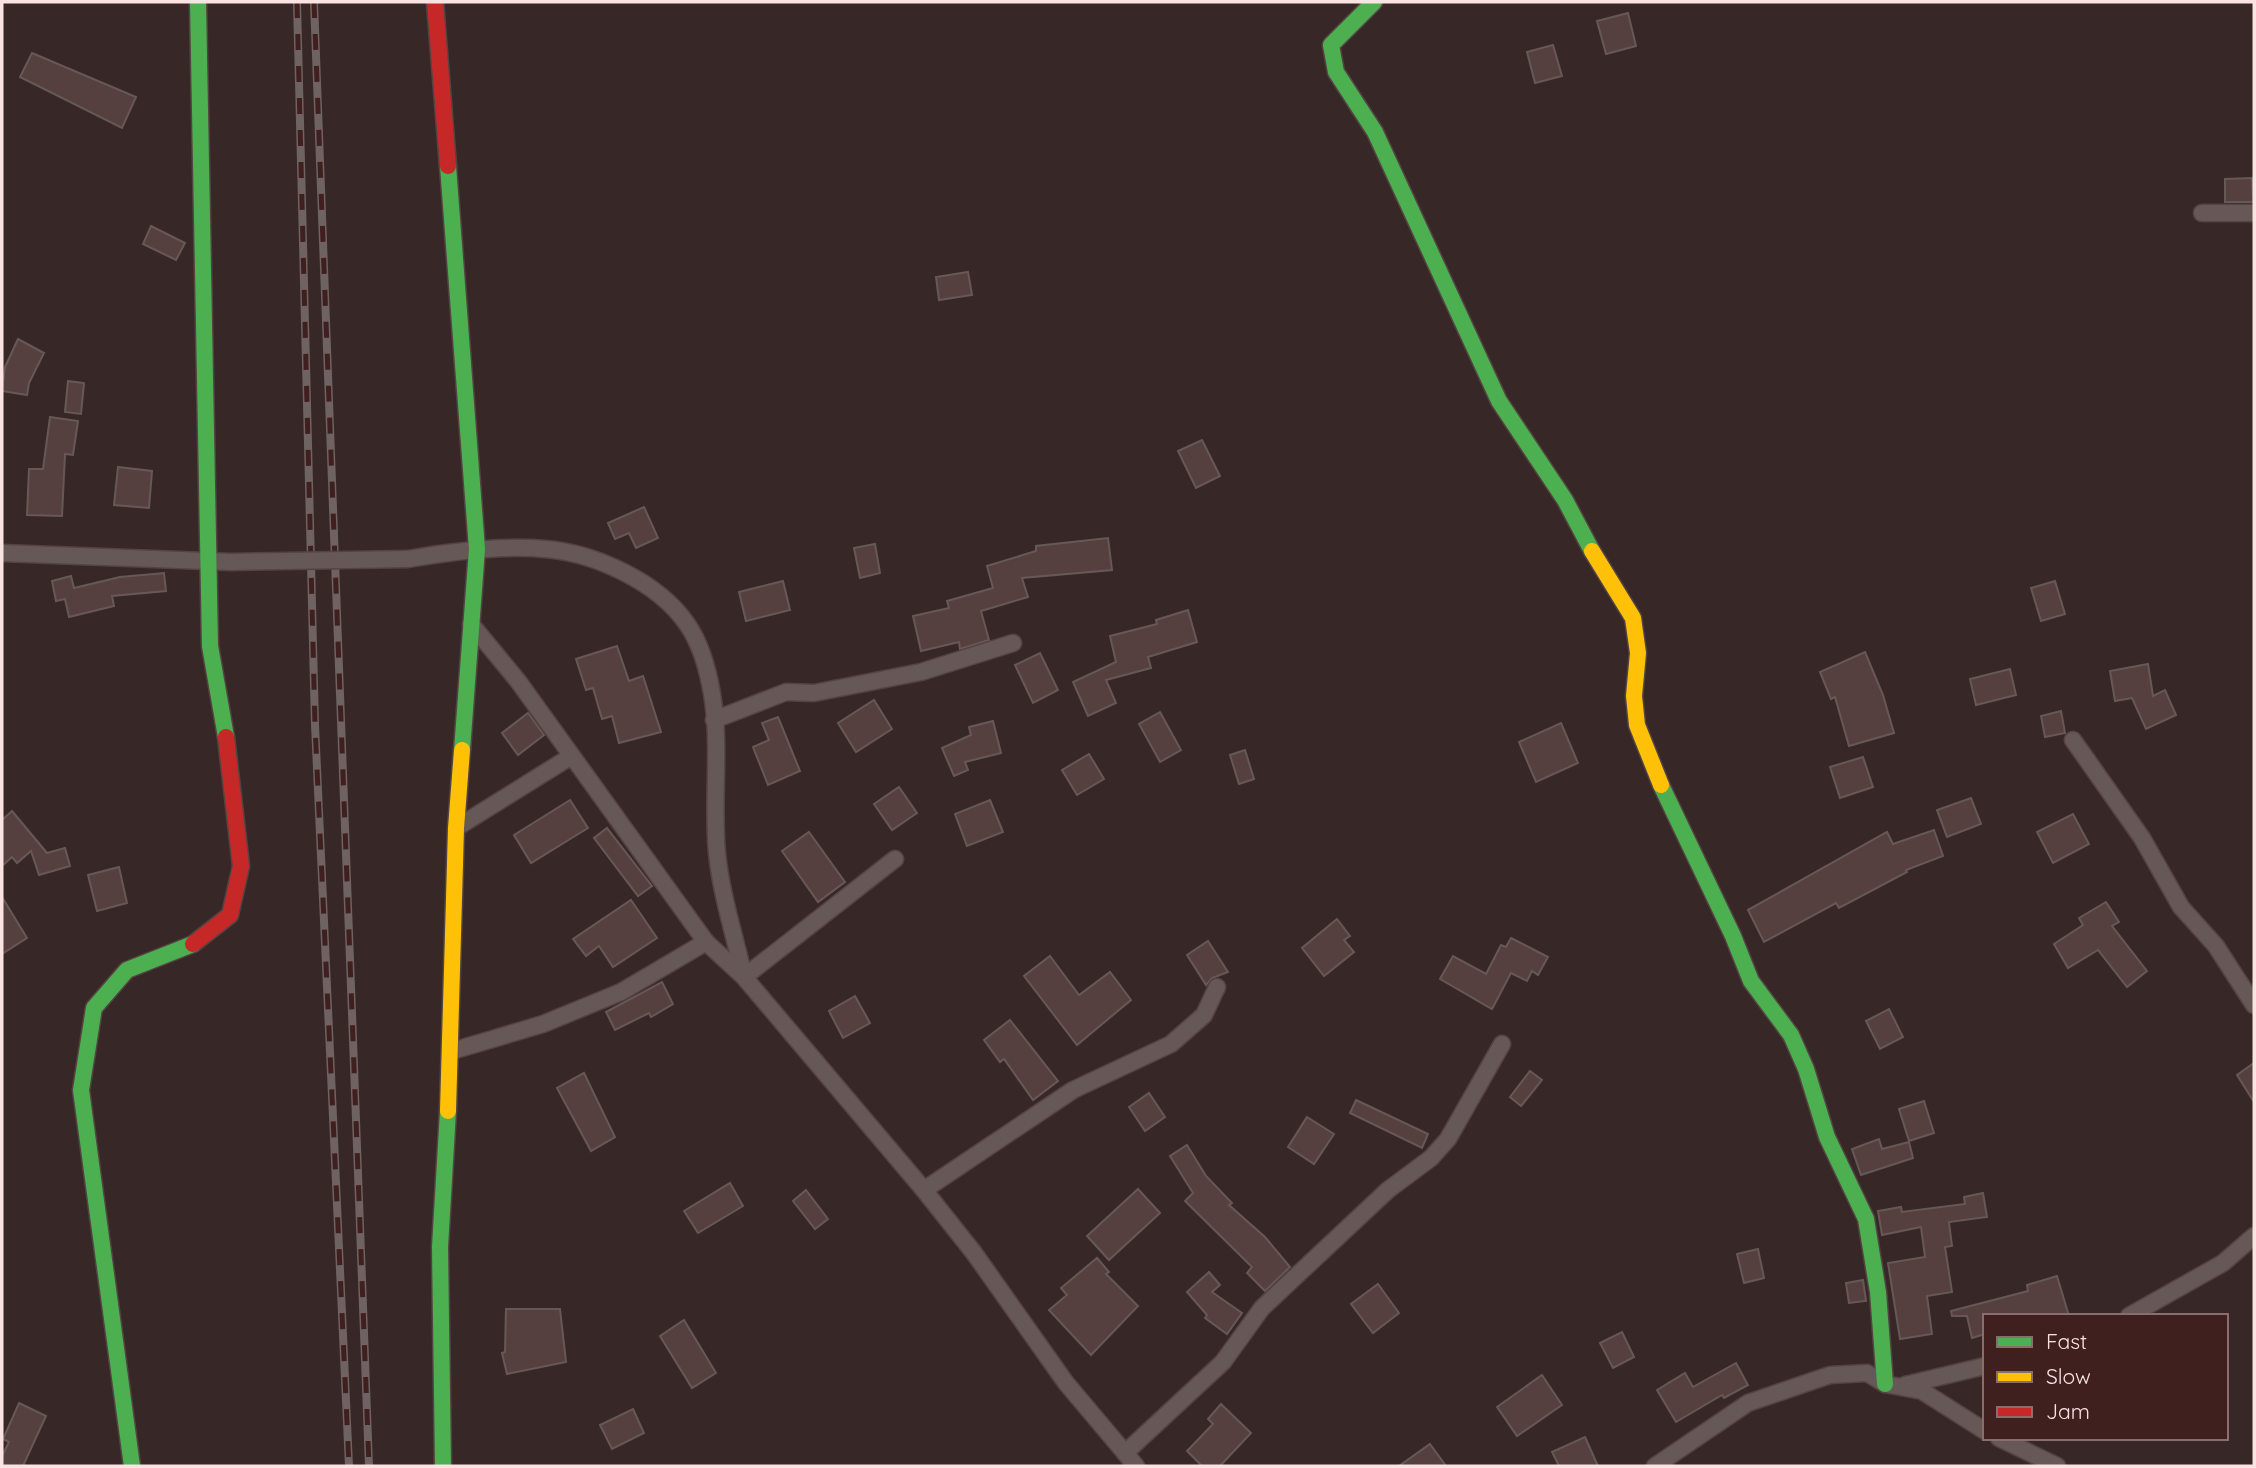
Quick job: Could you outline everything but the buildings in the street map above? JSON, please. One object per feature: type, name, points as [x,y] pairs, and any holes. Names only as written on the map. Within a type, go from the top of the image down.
[{"type":"street","points":[[132,1466],[81,1090],[94,1008],[127,971],[190,947],[230,915],[241,866],[226,739],[210,646],[198,2]]},
{"type":"street","points":[[435,2],[477,549],[456,828],[452,1051],[440,1247],[443,1466]]},
{"type":"street","points":[[1374,2],[1331,45],[1331,57],[1336,72],[1375,132],[1499,401],[1565,500],[1603,572],[1633,618],[1639,653],[1634,696],[1637,725],[1649,760],[1733,936],[1741,961],[1791,1035],[1806,1069],[1827,1137],[1866,1219],[1892,1385]]},
{"type":"street","points":[[2202,213],[2254,213]]},
{"type":"street","points":[[2,553],[232,562],[408,559],[477,549],[546,549],[591,559],[635,578],[665,601],[687,624],[705,661],[714,720],[717,853],[744,977]]},
{"type":"street","points":[[471,624],[518,681],[570,757],[706,942],[744,977],[924,1190],[1066,1383],[1136,1466]]},
{"type":"street","points":[[714,720],[786,692],[814,693],[921,672],[1013,643]]},
{"type":"street","points":[[2073,740],[2142,838],[2181,907],[2216,946],[2254,1006]]},
{"type":"street","points":[[456,828],[570,757]]},
{"type":"street","points":[[744,977],[895,859]]},
{"type":"street","points":[[452,1051],[543,1024],[621,992],[706,942]]},
{"type":"street","points":[[924,1190],[1073,1090],[1171,1044],[1204,1015],[1217,987]]},
{"type":"street","points":[[1125,1453],[1223,1362],[1262,1308],[1388,1190],[1431,1158],[1448,1139],[1502,1044]]},
{"type":"street","points":[[2133,1314],[2223,1263],[2254,1236]]},
{"type":"street","points":[[1892,1385],[1983,1366]]},
{"type":"street","points":[[1655,1466],[1748,1403],[1830,1375],[1867,1373],[1892,1385],[1922,1391],[1983,1430]]},
{"type":"street","points":[[2003,1440],[2057,1466]]},
{"type":"railway","points":[[297,2],[315,725],[349,1466]]},
{"type":"railway","points":[[314,2],[369,1466]]},
{"type":"traffic: fast","points":[[198,2],[210,646],[226,737]]},
{"type":"traffic: fast","points":[[1374,2],[1331,45],[1336,72],[1375,132],[1499,401],[1565,500],[1592,551]]},
{"type":"traffic: fast","points":[[448,166],[477,549],[462,750]]},
{"type":"traffic: fast","points":[[1661,785],[1733,936],[1751,981],[1791,1035],[1806,1069],[1827,1137],[1866,1219],[1878,1292],[1885,1384]]},
{"type":"traffic: fast","points":[[132,1466],[81,1090],[94,1008],[127,970],[193,944]]},
{"type":"traffic: fast","points":[[443,1466],[440,1247],[448,1111]]},
{"type":"traffic: slow","points":[[1592,551],[1633,618],[1638,653],[1634,696],[1637,725],[1661,785]]},
{"type":"traffic: slow","points":[[448,1111],[456,828],[462,750]]},
{"type":"traffic: jam","points":[[435,2],[448,166]]},
{"type":"traffic: jam","points":[[193,944],[230,915],[241,866],[226,737]]}]
